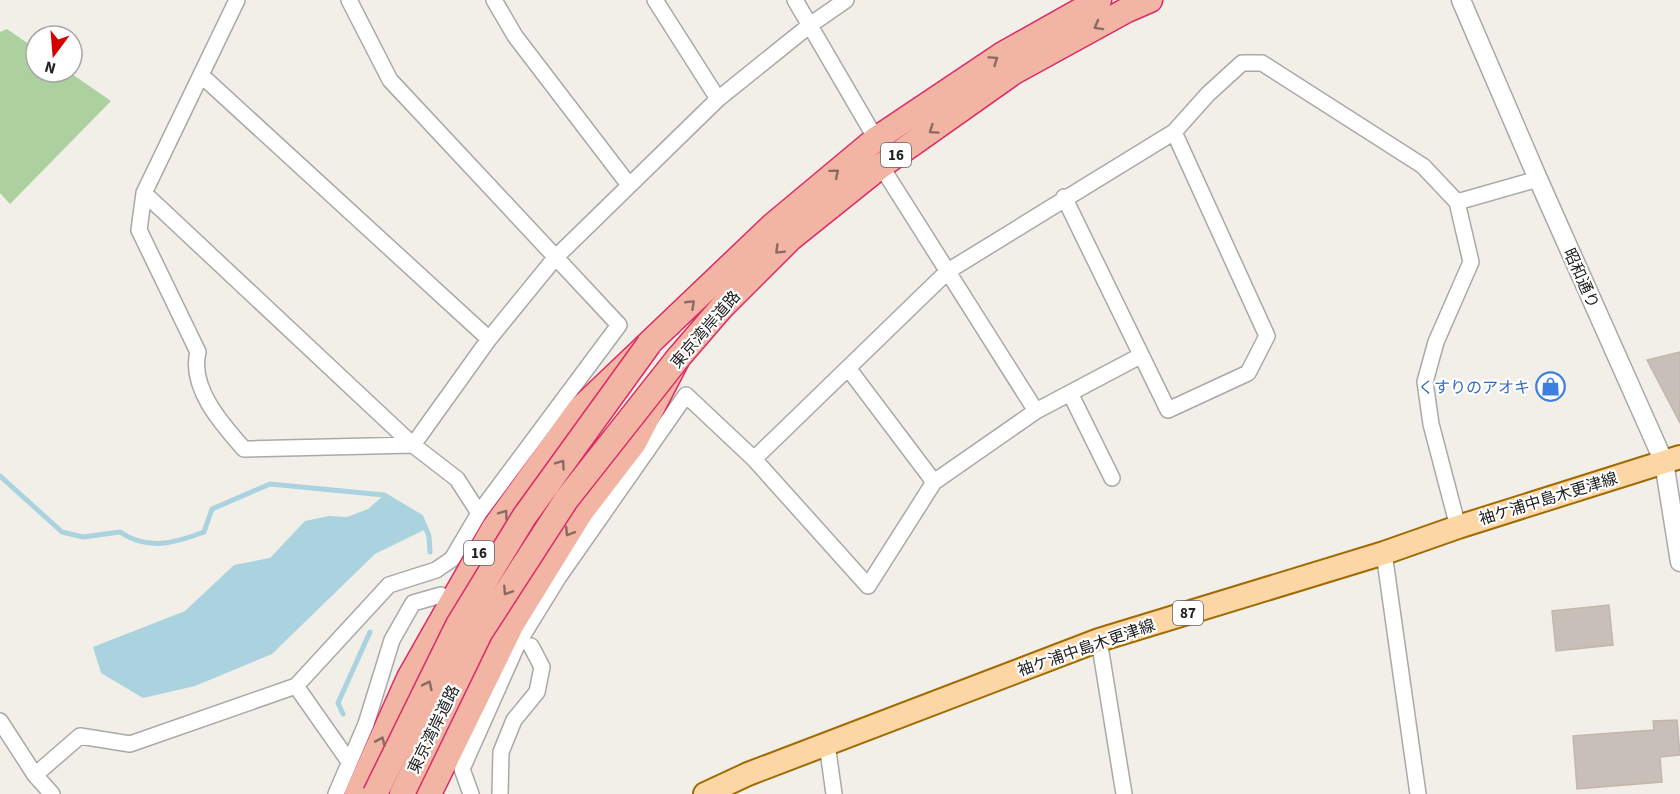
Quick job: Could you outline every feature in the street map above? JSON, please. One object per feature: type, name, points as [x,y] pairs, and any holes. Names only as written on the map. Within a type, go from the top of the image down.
[{"type":"highway","name":"東京湾岸道路","points":[[375,794],[464,615],[524,517],[649,344],[773,225],[876,139],[1003,54],[1099,0]]},
{"type":"highway","name":"東京湾岸道路","points":[[402,794],[486,624],[566,500],[678,358],[722,307],[790,239],[881,166],[1014,72],[1127,10],[1150,0]]},
{"type":"highway","name":"16","points":[[357,794],[409,678],[494,528],[579,410],[649,344]]},
{"type":"highway","name":"16","points":[[429,794],[512,624],[581,512],[634,443],[678,358]]},
{"type":"main road","name":"袖ケ浦中島木更津線","points":[[705,794],[827,744],[1099,640],[1383,553],[1672,460]]},
{"type":"street","points":[[237,0],[144,192],[139,230],[198,352],[194,368],[216,417],[244,449],[413,445]]},
{"type":"street","points":[[35,776],[80,736],[130,744],[296,686],[389,585],[436,570],[452,559],[479,513],[619,325],[390,80],[349,0]]},
{"type":"street","points":[[494,0],[515,36],[629,184]]},
{"type":"street","points":[[655,0],[717,99]]},
{"type":"street","points":[[795,0],[876,139]]},
{"type":"street","points":[[413,445],[489,339],[555,258],[717,99],[810,25],[846,0]]},
{"type":"street","name":"昭和通り","points":[[1467,2],[1538,179],[1672,460],[1680,562]]},
{"type":"street","points":[[754,459],[948,271],[1064,197],[1174,132],[1208,94],[1242,63],[1262,63],[1423,166],[1457,202],[1471,262],[1436,342],[1425,382],[1431,424],[1458,527]]},
{"type":"street","points":[[201,75],[489,339]]},
{"type":"street","points":[[1064,197],[1168,410],[1248,373],[1267,336],[1174,132]]},
{"type":"street","points":[[881,166],[1036,411]]},
{"type":"street","points":[[1457,202],[1538,179]]},
{"type":"street","points":[[144,192],[413,445],[457,479],[479,513]]},
{"type":"street","points":[[471,794],[462,769],[518,643],[558,579],[686,395],[754,459],[868,586],[934,482],[1036,411],[1140,356]]},
{"type":"street","points":[[848,368],[934,482]]},
{"type":"street","points":[[1070,393],[1112,478]]},
{"type":"street","points":[[1383,553],[1418,794]]},
{"type":"street","points":[[336,794],[348,760],[366,724],[392,640],[413,603],[441,595]]},
{"type":"street","points":[[1099,640],[1124,794]]},
{"type":"street","points":[[500,794],[501,752],[514,720],[537,692],[542,667],[531,646]]},
{"type":"street","points":[[296,686],[348,760]]},
{"type":"street","points":[[0,721],[35,776],[52,794]]},
{"type":"street","points":[[827,744],[834,794]]},
{"type":"green space","points":[[7,29],[24,41],[24,84],[84,82],[111,101],[10,204],[0,193],[0,32]]},
{"type":"water","points":[[384,495],[421,517],[426,529],[375,554],[272,654],[195,686],[143,698],[101,673],[93,647],[185,611],[234,565],[270,558],[305,521],[329,516],[347,517],[368,509]]},
{"type":"building","points":[[1680,352],[1680,423],[1647,360]]},
{"type":"building","points":[[1609,605],[1613,645],[1556,651],[1552,611]]},
{"type":"building","points":[[1677,720],[1680,755],[1660,757],[1662,782],[1577,789],[1573,736],[1654,730],[1653,721]]},
{"type":"waterway","points":[[0,476],[62,532],[83,537],[120,532],[141,542],[151,543],[172,542],[204,532],[212,509],[270,484],[384,495],[421,517],[429,536],[430,552]]},
{"type":"waterway","points":[[343,714],[338,703],[370,632]]},
{"type":"place","name":"くすりのアオキ","points":[[1551,387]]}]
